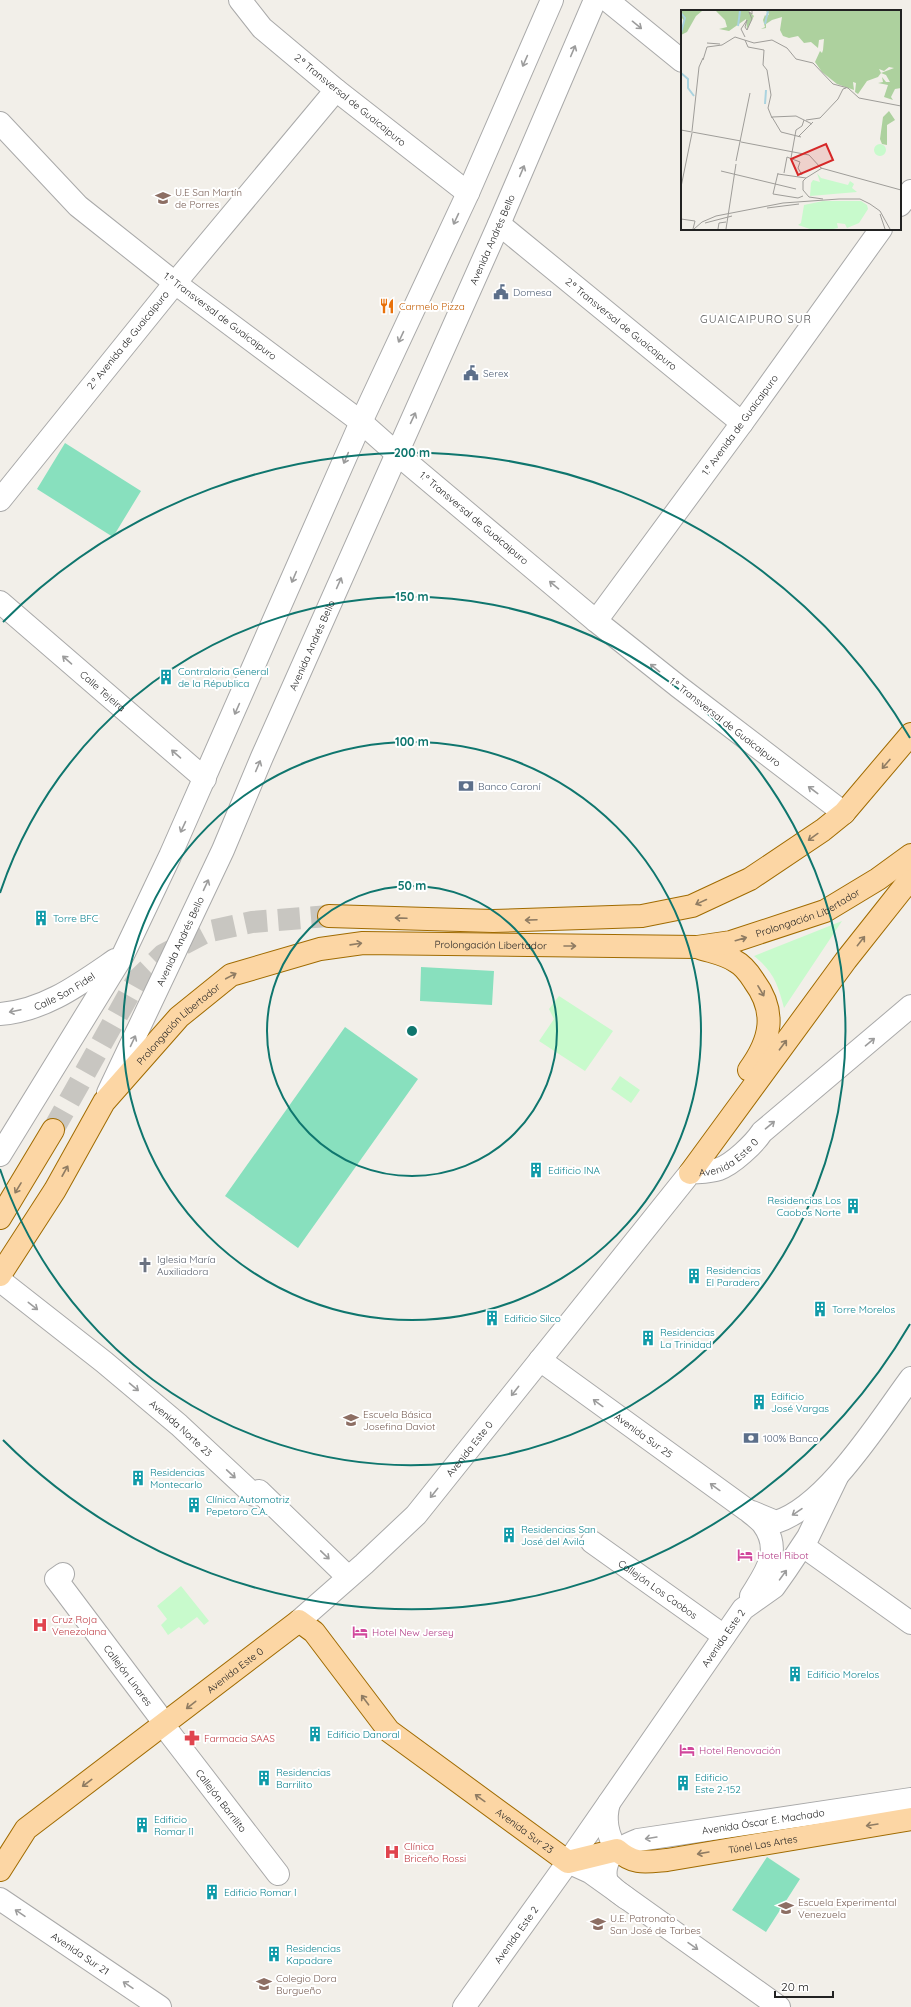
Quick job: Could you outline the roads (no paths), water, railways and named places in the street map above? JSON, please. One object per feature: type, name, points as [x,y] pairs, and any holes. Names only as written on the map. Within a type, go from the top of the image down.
[{"type":"main road","points":[[329,916],[501,921],[642,916],[692,906],[750,879],[803,845],[844,813],[911,734]]},
{"type":"main road","name":"Prolongación Libertador","points":[[104,1102],[179,1017],[231,975],[320,949],[363,943],[697,947],[731,942],[825,911],[878,879],[911,855]]},
{"type":"main road","points":[[690,1173],[846,960],[911,878]]},
{"type":"main road","points":[[690,1173],[690,1159],[695,1148],[760,1056],[770,1024],[768,1003],[748,972],[736,961],[697,947]]},
{"type":"main road","name":"Avenida Andrés Bello","points":[[1,1281],[55,1190],[104,1102]]},
{"type":"main road","points":[[0,1218],[53,1130]]},
{"type":"main road","name":"Avenida Este 0","points":[[0,1870],[26,1829],[165,1725],[299,1621]]},
{"type":"main road","name":"Avenida Sur 23","points":[[299,1621],[314,1632],[389,1731],[568,1862]]},
{"type":"main road","name":"Túnel Las Artes","points":[[617,1850],[626,1858],[635,1862],[667,1860],[911,1819]]},
{"type":"main road","points":[[568,1862],[617,1850]]},
{"type":"street","name":"2.ª Transversal de Guaicaipuro","points":[[240,0],[262,28],[336,90],[468,193]]},
{"type":"street","points":[[0,1155],[123,955],[206,779],[361,422],[468,193],[552,0]]},
{"type":"street","name":"Avenida Andrés Bello","points":[[104,1102],[223,850],[262,757],[396,453],[499,224],[595,0]]},
{"type":"street","points":[[607,0],[681,60]]},
{"type":"street","name":"2.ª Avenida de Guaicaipuro","points":[[0,500],[175,283],[336,90]]},
{"type":"street","name":"1.ª Transversal de Guaicaipuro","points":[[0,123],[78,206],[175,283],[361,422],[596,621],[679,687],[844,813]]},
{"type":"street","points":[[901,204],[911,191]]},
{"type":"street","name":"2.ª Transversal de Guaicaipuro","points":[[499,224],[742,423]]},
{"type":"street","name":"1.ª Avenida de Guaicaipuro","points":[[596,621],[742,423],[880,230]]},
{"type":"street","name":"Calle Tejeira","points":[[0,602],[206,779]]},
{"type":"street","name":"Calle San Fidel","points":[[0,1014],[33,1007],[70,991],[123,955]]},
{"type":"street","name":"Avenida Este 0","points":[[299,1621],[398,1534],[416,1515],[690,1173],[720,1168],[731,1161],[755,1142],[762,1132],[911,1006]]},
{"type":"street","name":"Avenida Norte 23","points":[[1,1281],[122,1376],[179,1425],[254,1495],[259,1491],[348,1577]]},
{"type":"street","name":"Avenida Sur 25","points":[[540,1360],[747,1510],[763,1524],[767,1531],[771,1546],[772,1560],[743,1609]]},
{"type":"street","points":[[837,1477],[911,1378]]},
{"type":"street","name":"Avenida Sur 25","points":[[747,1510],[776,1522],[785,1520],[810,1503],[837,1477]]},
{"type":"street","name":"Avenida Este 2","points":[[464,2007],[568,1862],[743,1609],[774,1587],[803,1546],[837,1477]]},
{"type":"street","name":"Callejón Los Caobos","points":[[592,1542],[724,1636]]},
{"type":"street","points":[[803,1546],[911,1623]]},
{"type":"street","name":"Callejón Linares","points":[[65,1581],[165,1725]]},
{"type":"street","name":"Callejón Barrilito","points":[[165,1725],[278,1874]]},
{"type":"street","name":"Avenida Óscar E. Machado","points":[[617,1850],[628,1843],[638,1840],[911,1798]]},
{"type":"street","name":"Avenida Este 2","points":[[609,1803],[606,1815],[607,1825],[610,1840],[617,1850]]},
{"type":"street","points":[[617,1850],[607,1862],[606,1878],[609,1883],[626,1898]]},
{"type":"street","name":"Avenida Sur 23","points":[[568,1862],[590,1872],[779,2007]]},
{"type":"street","name":"Avenida Sur 21","points":[[0,1899],[160,2007]]},
{"type":"tunnel","points":[[53,1130],[137,980],[163,955],[206,932],[252,922],[329,916]]},
{"type":"place","name":"U.E San Martín de Porres","points":[[163,198]]},
{"type":"place","name":"Domesa","points":[[501,292]]},
{"type":"place","name":"Carmelo Pizza","points":[[387,306]]},
{"type":"place","name":"Serex","points":[[471,373]]},
{"type":"place","name":"Contraloria General de la Républica","points":[[166,677]]},
{"type":"place","name":"Banco Caroní","points":[[466,786]]},
{"type":"place","name":"Torre BFC","points":[[41,918]]},
{"type":"place","name":"Edificio INA","points":[[536,1170]]},
{"type":"place","name":"Residencias Los Caobos Norte","points":[[853,1206]]},
{"type":"place","name":"Iglesia María Auxiliadora","points":[[145,1265]]},
{"type":"place","name":"Residencias El Paradero","points":[[694,1276]]},
{"type":"place","name":"Torre Morelos","points":[[820,1309]]},
{"type":"place","name":"Edificio Silco","points":[[492,1318]]},
{"type":"place","name":"Residencias La Trinidad","points":[[648,1338]]},
{"type":"place","name":"Edificio José Vargas","points":[[759,1402]]},
{"type":"place","name":"Escuela Básica Josefina Daviot","points":[[351,1420]]},
{"type":"place","name":"100% Banco","points":[[751,1438]]},
{"type":"place","name":"Residencias Montecarlo","points":[[138,1478]]},
{"type":"place","name":"Clínica Automotriz Pepetoro C.A.","points":[[194,1505]]},
{"type":"place","name":"Residencias San José del Avila","points":[[509,1535]]},
{"type":"place","name":"Hotel Ribot","points":[[745,1555]]},
{"type":"place","name":"Cruz Roja Venezolana","points":[[40,1625]]},
{"type":"place","name":"Hotel New Jersey","points":[[360,1632]]},
{"type":"place","name":"Edificio Morelos","points":[[795,1674]]},
{"type":"place","name":"Edificio Danoral","points":[[315,1734]]},
{"type":"place","name":"Farmacia SAAS","points":[[192,1738]]},
{"type":"place","name":"Hotel Renovación","points":[[687,1750]]},
{"type":"place","name":"Residencias Barrilito","points":[[264,1778]]},
{"type":"place","name":"Edificio Este 2-152","points":[[683,1783]]},
{"type":"place","name":"Edificio Romar II","points":[[142,1825]]},
{"type":"place","name":"Clínica Briceño Rossi","points":[[392,1852]]},
{"type":"place","name":"Edificio Romar I","points":[[212,1892]]},
{"type":"place","name":"Escuela Experimental Venezuela","points":[[786,1908]]},
{"type":"place","name":"U.E. Patronato San José de Tarbes","points":[[598,1924]]},
{"type":"place","name":"Residencias Kapadare","points":[[274,1954]]},
{"type":"place","name":"Colegio Dora Burgueño","points":[[264,1984]]},
{"type":"district","name":"GUAICAIPURO SUR","points":[[756,319]]}]
